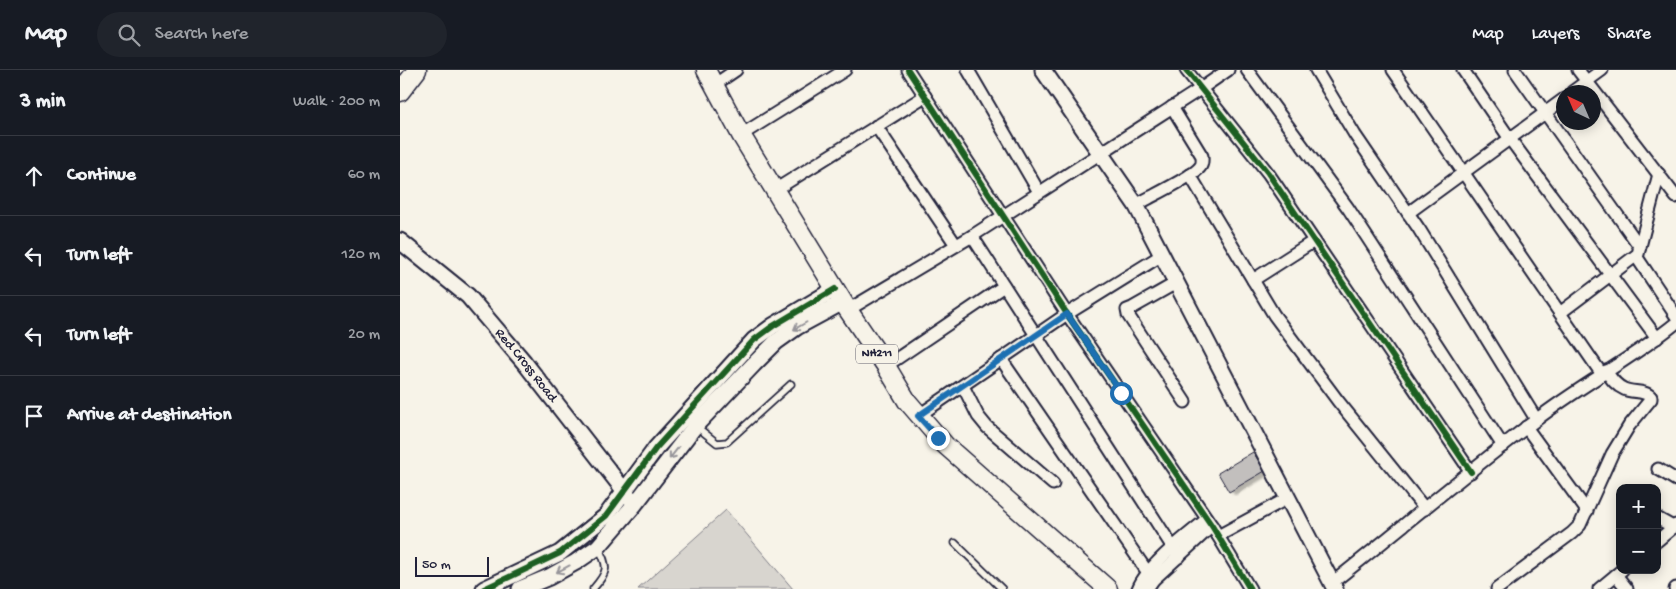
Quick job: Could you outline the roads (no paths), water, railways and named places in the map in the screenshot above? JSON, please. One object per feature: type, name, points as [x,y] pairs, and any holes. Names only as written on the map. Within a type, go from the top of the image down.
[{"type":"main road","points":[[400,92],[417,70]]},
{"type":"main road","name":"NH211","points":[[710,77],[741,135],[842,300],[918,416],[945,445],[1106,588]]},
{"type":"street","points":[[710,77],[736,70]]},
{"type":"street","points":[[741,135],[845,70]]},
{"type":"street","points":[[908,70],[1067,314],[1209,522],[1250,589]]},
{"type":"street","points":[[968,70],[1039,192]]},
{"type":"street","points":[[1044,70],[1136,205],[1334,586],[1536,419],[1657,338],[1676,323]]},
{"type":"street","points":[[1186,70],[1268,173],[1471,472]]},
{"type":"street","points":[[520,589],[567,567],[598,547],[635,504],[695,426],[776,342],[842,300],[972,236],[1228,70]]},
{"type":"street","points":[[1247,70],[1348,208],[1503,446]]},
{"type":"street","points":[[1316,70],[1355,135],[1408,213],[1536,419]]},
{"type":"street","points":[[1393,70],[1560,313],[1604,372],[1620,387],[1648,394],[1651,397],[1649,403],[1630,426],[1612,454],[1580,524],[1572,533],[1497,589]]},
{"type":"street","points":[[1463,70],[1510,139],[1657,338]]},
{"type":"street","points":[[1515,70],[1546,113],[1638,252],[1676,316]]},
{"type":"street","points":[[1578,70],[1676,197]]},
{"type":"street","points":[[1582,85],[1602,70]]},
{"type":"street","points":[[775,190],[925,96]]},
{"type":"street","points":[[1408,213],[1556,105]]},
{"type":"street","points":[[1136,205],[1190,175],[1200,168],[1202,163],[1202,156],[1172,107]]},
{"type":"street","points":[[876,126],[956,245]]},
{"type":"street","points":[[1560,313],[1611,276],[1638,252],[1659,174]]},
{"type":"street","points":[[1190,175],[1274,315],[1316,372],[1425,509]]},
{"type":"street","points":[[972,236],[1175,553]]},
{"type":"street","name":"Red Cross Road","points":[[400,241],[468,296],[524,362],[635,504]]},
{"type":"street","points":[[1253,280],[1314,241]]},
{"type":"street","points":[[918,416],[1067,314],[1162,255]]},
{"type":"street","points":[[1176,283],[1128,310],[1128,315],[1185,402]]},
{"type":"street","points":[[886,366],[1004,286]]},
{"type":"street","points":[[484,589],[560,553],[606,516],[656,448],[754,340],[772,326],[842,300]]},
{"type":"street","points":[[1001,359],[1149,581]]},
{"type":"street","points":[[963,386],[978,416],[987,427],[1053,484]]},
{"type":"street","points":[[1526,427],[1587,511]]},
{"type":"street","points":[[1658,469],[1676,480]]},
{"type":"street","points":[[1218,536],[1288,498]]},
{"type":"street","points":[[1661,520],[1675,526],[1661,538]]},
{"type":"street","points":[[1138,589],[1149,581],[1175,553],[1209,522]]},
{"type":"street","points":[[1599,589],[1618,574]]},
{"type":"street","points":[[1620,574],[1627,589]]},
{"type":"lane","points":[[695,426],[717,443],[727,442],[791,384]]},
{"type":"lane","points":[[955,543],[1002,589]]},
{"type":"lane","points":[[593,589],[602,579],[606,570],[606,561],[598,547]]}]
